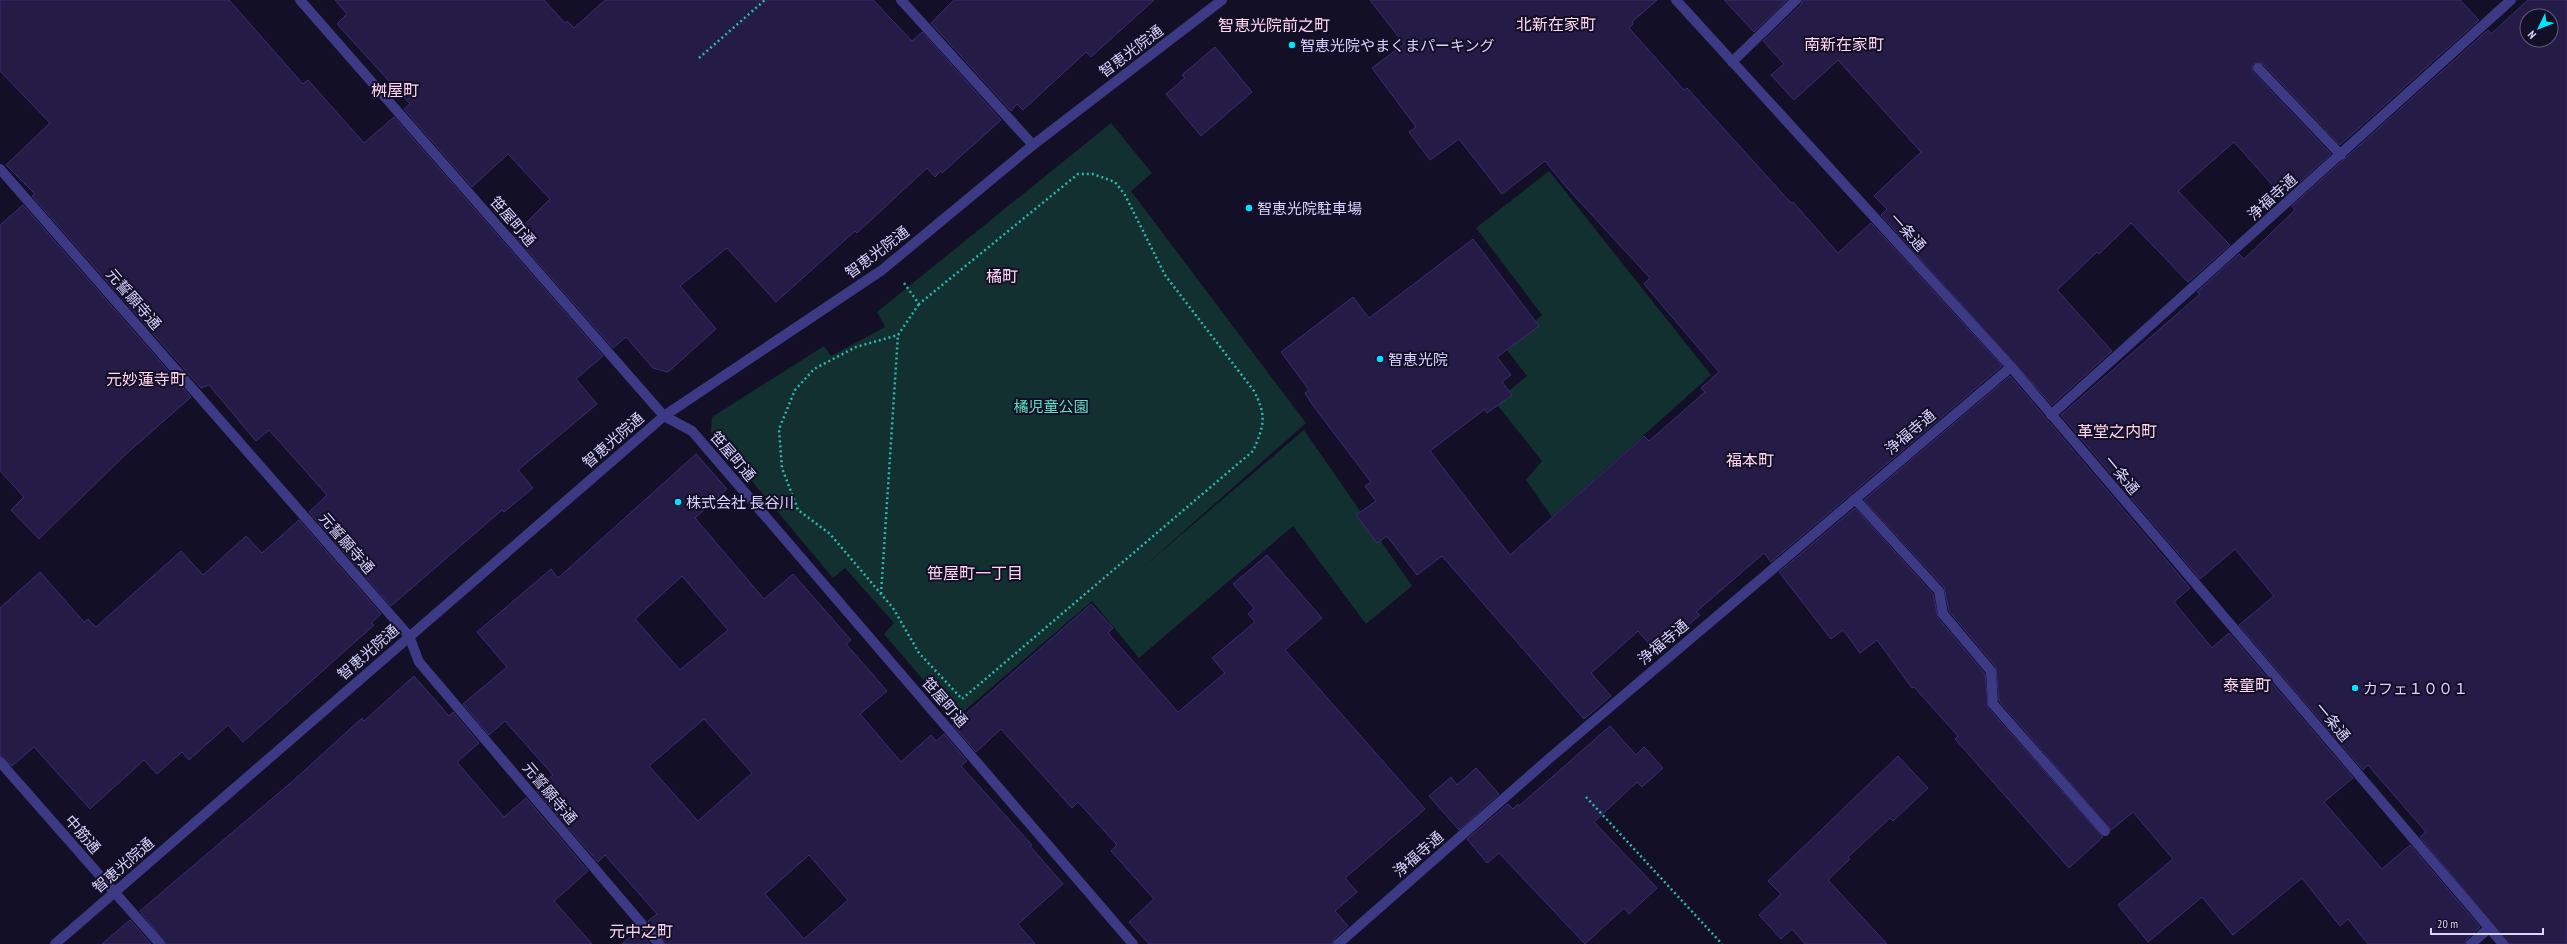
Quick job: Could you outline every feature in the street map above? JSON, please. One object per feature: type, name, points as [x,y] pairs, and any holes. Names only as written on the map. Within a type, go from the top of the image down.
[{"type":"street","points":[[901,0],[1033,145]]},
{"type":"street","name":"智恵光院通","points":[[55,944],[664,416],[889,264],[1033,145],[1222,0]]},
{"type":"street","name":"一条通","points":[[1676,0],[2011,367],[2503,944]]},
{"type":"street","points":[[1732,62],[1796,0]]},
{"type":"street","name":"浄福寺通","points":[[2051,415],[2511,0]]},
{"type":"street","name":"笹屋町通","points":[[304,1],[664,416],[692,431],[1133,944]]},
{"type":"street","points":[[2258,68],[2341,154]]},
{"type":"street","name":"元誓願寺通","points":[[0,169],[409,636],[419,662],[659,944]]},
{"type":"street","name":"浄福寺通","points":[[1338,944],[1545,762],[2011,367]]},
{"type":"street","points":[[1855,498],[1939,591],[1944,614],[1991,671],[1993,704],[2105,831]]},
{"type":"street","name":"中筋通","points":[[0,762],[160,944]]},
{"type":"street","points":[[2471,944],[2489,928]]},
{"type":"path","points":[[699,58],[765,0]]},
{"type":"path","points":[[881,594],[898,335],[919,304],[1078,174],[1093,174],[1115,182],[1125,195],[1165,275],[1254,391],[1261,405],[1264,418],[1253,451],[962,699],[919,652],[893,608],[881,594],[830,534],[798,510],[782,468],[779,430],[795,390],[814,369],[856,347],[898,335]]},
{"type":"path","points":[[889,264],[919,304]]},
{"type":"path","points":[[1586,797],[1722,944]]},
{"type":"green space","name":"橘児童公園","points":[[1111,123],[1152,173],[1131,191],[1306,423],[1142,568],[1304,430],[1412,586],[1366,624],[1293,526],[1139,658],[1092,601],[956,718],[884,634],[894,623],[845,568],[833,578],[711,432],[712,417],[824,346],[831,356],[885,327],[877,312]]},
{"type":"green space","points":[[1549,171],[1711,375],[1552,517],[1526,480],[1542,461],[1495,402],[1527,376],[1506,349],[1542,315],[1476,228]]},
{"type":"building","points":[[0,0],[229,0],[303,84],[308,80],[364,143],[394,117],[603,356],[576,379],[597,404],[518,470],[533,488],[504,512],[502,510],[391,606],[309,512],[327,495],[269,430],[256,441],[209,385],[201,388],[32,196],[35,194],[6,165],[50,123],[0,71]]},
{"type":"building","points":[[335,0],[544,0],[565,23],[567,21],[574,28],[605,0],[873,0],[912,41],[922,32],[1001,120],[942,173],[941,171],[935,177],[927,168],[857,233],[855,231],[776,302],[727,248],[680,286],[716,329],[668,372],[653,368],[626,337],[613,348],[514,235],[550,199],[508,154],[472,187],[404,109],[410,104],[337,24],[347,14]]},
{"type":"building","points":[[954,0],[1154,0],[1091,57],[1086,52],[1023,110],[1017,104],[1011,111],[931,23]]},
{"type":"building","points":[[1370,0],[1657,0],[1632,22],[1633,24],[1629,28],[1684,90],[1687,88],[1791,203],[1793,202],[1838,253],[1871,223],[2002,366],[1771,562],[1764,553],[1696,612],[1700,615],[1656,652],[1638,631],[1591,673],[1611,696],[1584,719],[1442,556],[1417,575],[1387,536],[1377,543],[1356,515],[1376,501],[1365,486],[1371,482],[1312,404],[1305,393],[1309,390],[1281,352],[1353,297],[1369,318],[1473,239],[1539,326],[1497,357],[1511,375],[1502,382],[1512,395],[1487,413],[1485,409],[1430,451],[1510,555],[1644,436],[1649,441],[1705,392],[1701,388],[1719,372],[1644,284],[1650,278],[1567,188],[1545,161],[1502,194],[1459,139],[1430,160],[1409,132],[1416,127],[1372,68],[1404,44]]},
{"type":"building","points":[[1724,0],[1787,0],[1754,32]]},
{"type":"building","points":[[1802,0],[2460,0],[2479,20],[2340,145],[2263,64],[2254,63],[2252,67],[2253,72],[2331,154],[2283,197],[2234,142],[2178,191],[2230,245],[2188,282],[2131,223],[2099,254],[2097,252],[2057,290],[2112,351],[2052,405],[1881,215],[1887,209],[1874,196],[1921,152],[1838,60],[1794,100],[1771,75],[1784,64],[1763,41],[1801,5]]},
{"type":"building","points":[[2528,0],[2567,0],[2567,944],[2509,944],[2420,837],[2426,832],[2368,765],[2363,770],[2239,625],[2274,596],[2235,549],[2200,579],[2061,415],[2200,294],[2197,292],[2239,254],[2244,259],[2295,210],[2292,206],[2488,30],[2491,34],[2519,8],[2519,48],[2559,48],[2559,8],[2519,8]]},
{"type":"building","points":[[1215,47],[1252,92],[1201,136],[1166,94],[1185,78],[1182,75]]},
{"type":"building","points":[[23,205],[191,397],[125,455],[39,539],[11,510],[24,497],[0,471],[0,225]]},
{"type":"building","points":[[2010,376],[2190,588],[2174,602],[2212,648],[2229,633],[2353,778],[2324,802],[2382,869],[2410,845],[2480,927],[2467,939],[2465,944],[2368,944],[2348,919],[2340,926],[2302,878],[2233,935],[2202,897],[2148,942],[2118,905],[2173,859],[2133,812],[2111,830],[1999,701],[1996,667],[1949,611],[1944,587],[1864,500]]},
{"type":"building","points":[[696,454],[727,489],[695,518],[764,599],[793,574],[851,640],[846,644],[887,691],[860,714],[901,762],[931,735],[936,741],[944,734],[967,761],[961,766],[1032,845],[1030,846],[1063,884],[1018,924],[1035,944],[665,944],[648,921],[657,914],[605,855],[598,862],[536,790],[553,775],[505,721],[489,735],[463,704],[507,667],[477,632],[551,569],[558,578]],"holes":[[[682,576],[728,630],[680,670],[635,619]],[[704,719],[752,773],[698,821],[649,766]],[[809,855],[848,900],[804,939],[765,894]]]},
{"type":"building","points":[[1855,508],[1933,594],[1938,618],[1985,674],[1988,708],[2103,837],[2069,868],[1955,739],[1958,736],[1914,687],[1912,688],[1877,640],[1860,653],[1843,630],[1831,639],[1779,572]]},
{"type":"building","points":[[299,520],[381,614],[371,623],[374,625],[243,742],[228,725],[189,760],[182,752],[157,774],[144,760],[90,809],[34,747],[12,766],[0,756],[0,608],[40,572],[84,622],[88,619],[96,627],[181,551],[203,575],[246,536],[262,553]]},
{"type":"building","points":[[1267,555],[1322,618],[1285,650],[1425,809],[1345,878],[1357,892],[1335,911],[1348,926],[1334,939],[1332,944],[1149,944],[1129,922],[1154,899],[1111,851],[1117,845],[1078,802],[1072,808],[1001,729],[976,752],[953,725],[1091,604],[1113,628],[1108,633],[1178,712],[1225,673],[1212,658],[1255,622],[1248,614],[1254,608],[1233,584]]},
{"type":"building","points":[[414,676],[449,716],[453,712],[479,743],[457,762],[504,817],[526,798],[588,871],[554,901],[592,944],[166,944],[140,911],[294,780],[362,718],[364,721]]},
{"type":"building","points":[[1610,726],[1636,755],[1644,747],[1663,768],[1642,787],[1637,782],[1594,822],[1657,888],[1629,914],[1624,908],[1585,944],[1499,853],[1487,863],[1467,839],[1508,804],[1513,809],[1518,804],[1519,806]]},
{"type":"building","points":[[1898,756],[1928,788],[1893,821],[1890,818],[1848,857],[1850,859],[1828,880],[1887,944],[1805,944],[1792,929],[1781,939],[1759,915],[1781,894],[1768,881]]},
{"type":"building","points":[[1476,768],[1499,794],[1459,830],[1429,796],[1451,777],[1457,785]]},
{"type":"building","points":[[130,920],[151,944],[102,944]]},
{"type":"building","points":[[638,930],[650,944],[622,944]]},
{"type":"place","name":"智恵光院やまくまパーキング","points":[[1292,45]]},
{"type":"place","name":"智恵光院駐車場","points":[[1249,208]]},
{"type":"place","name":"智恵光院","points":[[1380,359]]},
{"type":"place","name":"株式会社 長谷川","points":[[678,502]]},
{"type":"place","name":"カフェ１００１","points":[[2355,688]]},
{"type":"district","name":"北新在家町","points":[[1556,24]]},
{"type":"district","name":"智恵光院前之町","points":[[1274,25]]},
{"type":"district","name":"南新在家町","points":[[1844,44]]},
{"type":"district","name":"桝屋町","points":[[395,90]]},
{"type":"district","name":"橘町","points":[[1002,276]]},
{"type":"district","name":"元妙蓮寺町","points":[[146,379]]},
{"type":"district","name":"革堂之内町","points":[[2117,431]]},
{"type":"district","name":"福本町","points":[[1750,460]]},
{"type":"district","name":"笹屋町一丁目","points":[[975,573]]},
{"type":"district","name":"泰童町","points":[[2247,685]]},
{"type":"district","name":"元中之町","points":[[641,931]]}]
